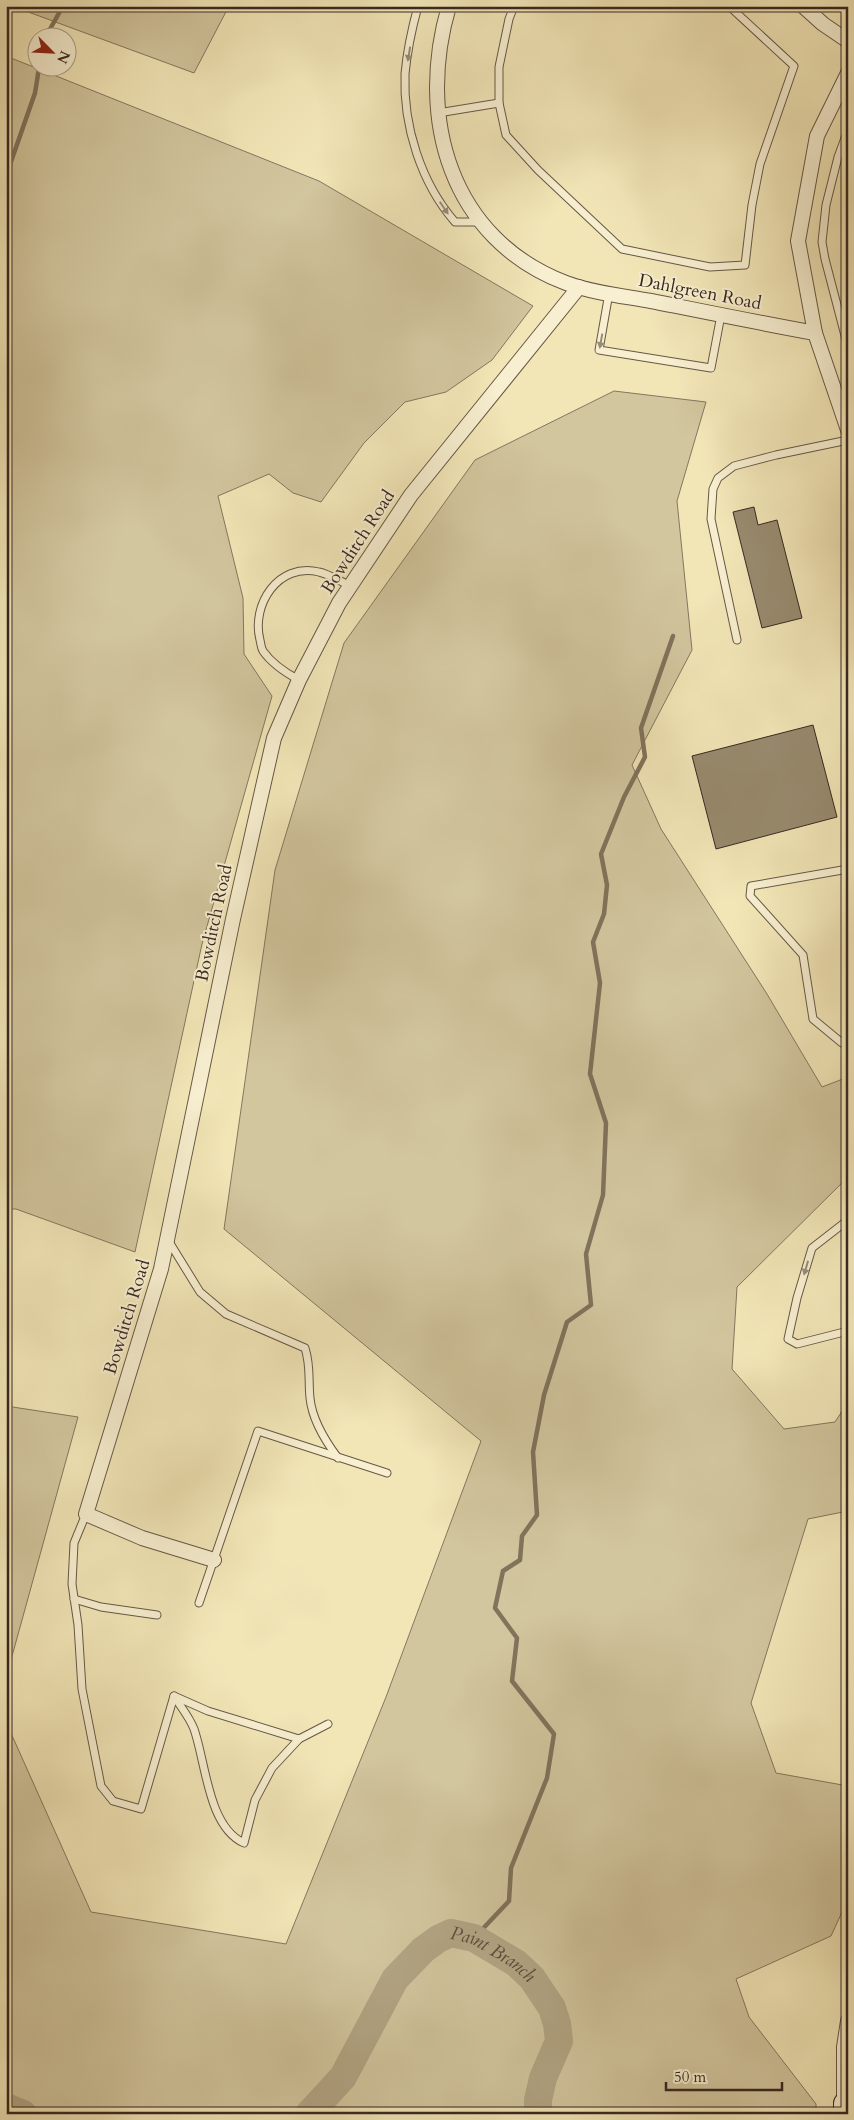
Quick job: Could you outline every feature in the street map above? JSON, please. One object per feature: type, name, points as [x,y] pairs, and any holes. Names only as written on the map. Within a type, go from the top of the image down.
[{"type":"street","name":"Dahlgreen Road","points":[[449,6],[439,44],[437,64],[438,113],[442,142],[453,177],[461,192],[481,222],[502,244],[520,259],[542,272],[579,287],[814,333]]},
{"type":"street","points":[[802,6],[823,24],[848,41]]},
{"type":"street","points":[[848,73],[817,136],[798,241],[814,333],[848,430]]},
{"type":"street","name":"Bowditch Road","points":[[86,1514],[161,1269],[233,919],[274,738],[299,680],[339,603],[411,495],[579,287]]},
{"type":"street","points":[[86,1514],[142,1538],[214,1560]]},
{"type":"street","points":[[845,2107],[844,2047],[848,2021]]},
{"type":"lane","points":[[418,6],[406,73],[407,113],[415,150],[432,189],[455,222],[481,222]]},
{"type":"lane","points":[[514,6],[509,19],[499,67],[499,103],[506,136],[538,170],[622,249],[710,267],[744,265],[760,164],[794,66],[729,6]]},
{"type":"lane","points":[[438,113],[499,103]]},
{"type":"lane","points":[[848,130],[838,157],[826,205],[822,242],[848,346]]},
{"type":"lane","points":[[609,293],[599,350],[711,368],[721,315]]},
{"type":"lane","points":[[738,640],[711,519],[713,488],[718,478],[734,466],[848,440]]},
{"type":"lane","points":[[299,680],[281,669],[263,650],[256,627],[262,603],[274,584],[294,572],[318,572],[351,586]]},
{"type":"lane","points":[[848,869],[751,886],[750,896],[803,955],[813,1018],[842,1043],[848,1042]]},
{"type":"lane","points":[[848,1220],[812,1248],[797,1298],[788,1340],[797,1344],[848,1331]]},
{"type":"lane","points":[[167,1240],[200,1292],[226,1314],[305,1348],[310,1363],[310,1400],[323,1436],[339,1458]]},
{"type":"lane","points":[[199,1602],[258,1432],[387,1473]]},
{"type":"lane","points":[[86,1514],[74,1543],[72,1584],[78,1625],[82,1689],[101,1786],[112,1801],[141,1809],[174,1696]]},
{"type":"lane","points":[[74,1599],[101,1607],[157,1615]]},
{"type":"lane","points":[[174,1696],[194,1728],[215,1810],[234,1839],[244,1843],[255,1800],[272,1768],[299,1739],[328,1724]]},
{"type":"lane","points":[[174,1696],[208,1711],[299,1739]]},
{"type":"shaded area","points":[[12,6],[229,6],[194,73],[78,30],[78,28],[72,28]]},
{"type":"shaded area","points":[[6,56],[28,65],[28,78],[61,78],[319,181],[533,306],[492,360],[446,392],[405,402],[364,443],[321,502],[293,493],[269,474],[218,496],[243,598],[244,654],[272,696],[202,944],[135,1252],[16,1209],[6,1209]]},
{"type":"shaded area","points":[[614,391],[706,402],[677,501],[692,650],[632,765],[661,829],[767,994],[822,1087],[848,1077],[848,1177],[737,1287],[732,1369],[784,1429],[835,1422],[848,1402],[848,1511],[808,1519],[751,1703],[776,1773],[848,1786],[848,1899],[831,1936],[736,1979],[749,2017],[816,2104],[816,2114],[6,2114],[6,1722],[91,1912],[286,1944],[386,1697],[481,1441],[224,1229],[275,870],[344,643],[475,460]]},
{"type":"shaded area","points":[[6,1406],[78,1417],[6,1678]]},
{"type":"building","points":[[754,507],[758,525],[777,520],[802,618],[762,628],[733,512]]},
{"type":"building","points":[[813,725],[837,817],[716,849],[692,756]]},
{"type":"waterway","points":[[51,28],[63,6]]},
{"type":"waterway","points":[[6,176],[35,93],[37,78]]},
{"type":"waterway","points":[[474,1938],[509,1901],[511,1868],[547,1778],[554,1734],[512,1681],[517,1638],[495,1608],[503,1571],[520,1560],[522,1536],[537,1515],[533,1452],[544,1395],[567,1322],[591,1305],[586,1254],[603,1195],[606,1123],[590,1074],[600,983],[593,942],[604,914],[607,885],[601,854],[624,797],[645,757],[641,728],[673,636]]},
{"type":"waterway","name":"Paint Branch","points":[[309,2114],[343,2077],[395,1979],[423,1950],[438,1939],[451,1933],[474,1938],[516,1963],[532,1978],[552,2008],[557,2024],[559,2041],[543,2078],[538,2100],[538,2114]]},
{"type":"waterway","name":"Paint Branch","points":[[6,2107],[23,2114]]}]
